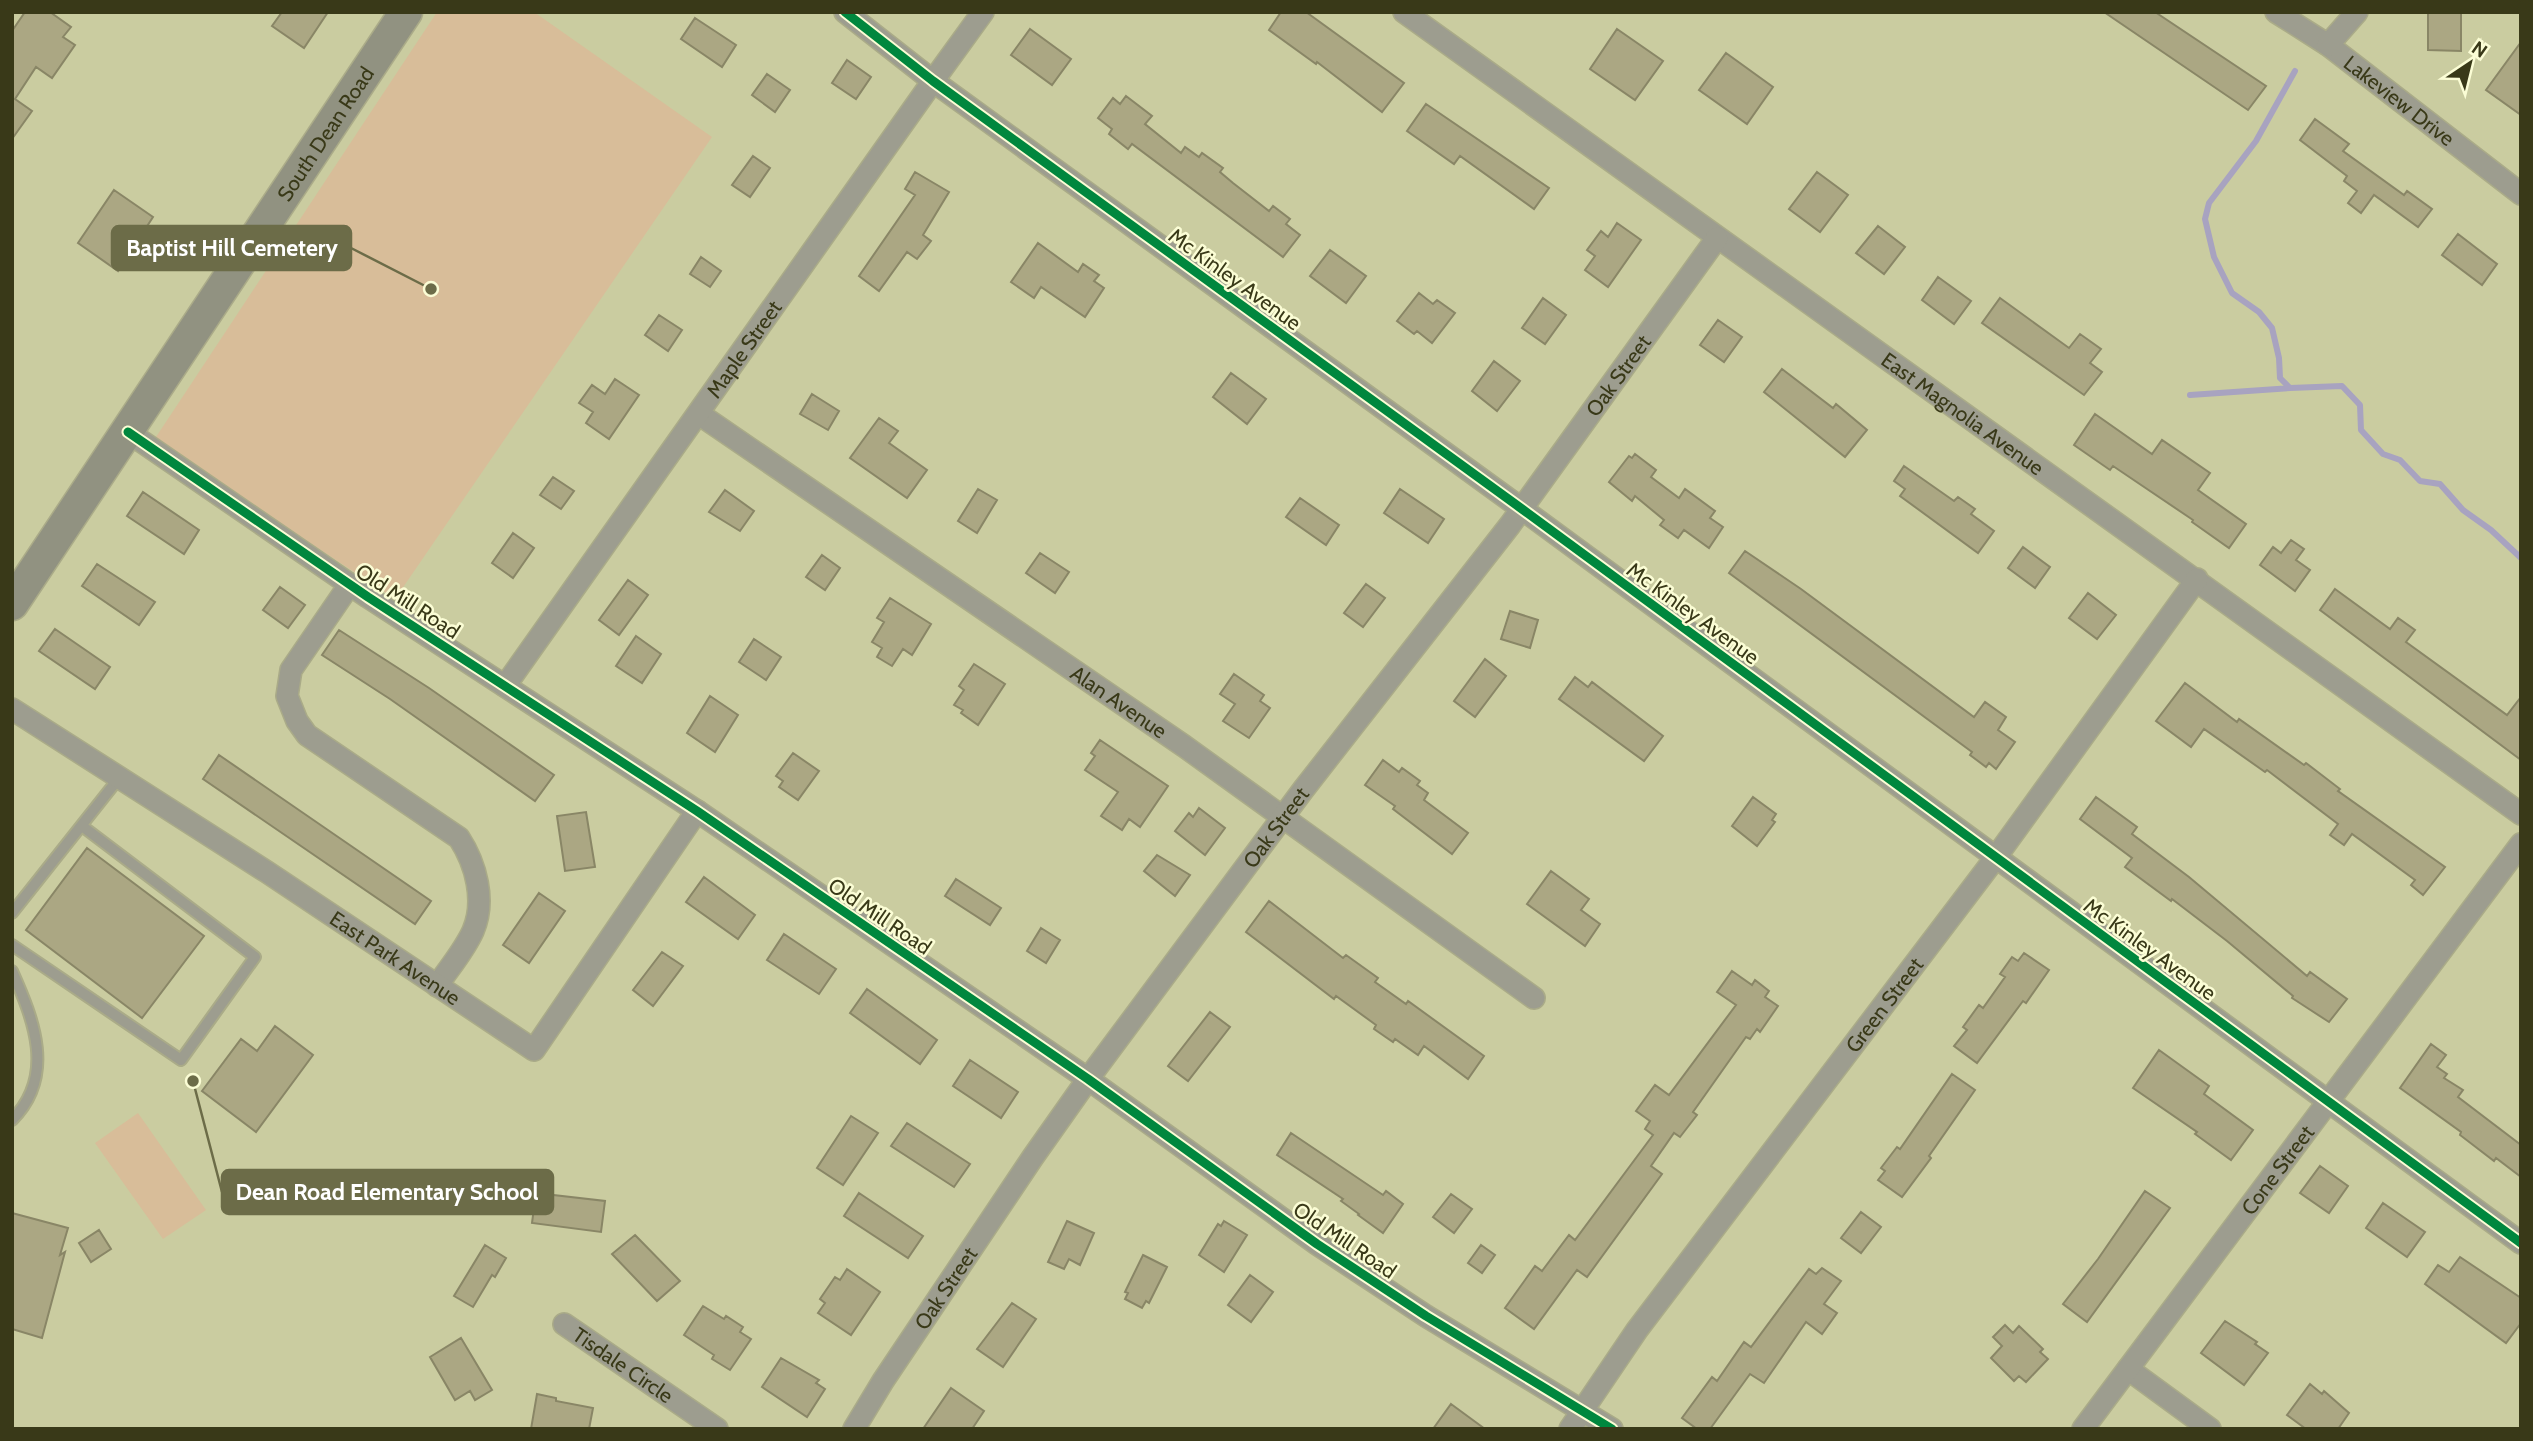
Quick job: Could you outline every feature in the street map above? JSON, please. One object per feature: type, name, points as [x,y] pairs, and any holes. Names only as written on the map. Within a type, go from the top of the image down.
[{"type":"street","name":"Mc Kinley Avenue","points":[[845,12],[933,80],[2521,1242]]},
{"type":"street","name":"Maple Street","points":[[505,686],[933,80],[984,12]]},
{"type":"street","name":"East Magnolia Avenue","points":[[1404,12],[2521,814]]},
{"type":"street","name":"Lakeview Drive","points":[[2276,12],[2328,45],[2521,194]]},
{"type":"street","points":[[2328,45],[2357,12]]},
{"type":"street","name":"South Dean Road","points":[[12,604],[405,13]]},
{"type":"street","name":"Oak Street","points":[[854,1429],[965,1257],[1088,1079],[1282,818],[1522,509],[1717,238]]},
{"type":"street","name":"Alan Avenue","points":[[699,414],[1172,738],[1535,998]]},
{"type":"street","name":"Old Mill Road","points":[[128,432],[350,584],[697,811],[1088,1079],[1328,1251],[1426,1316],[1612,1429]]},
{"type":"street","name":"Green Street","points":[[1570,1429],[1637,1330],[1996,857],[2197,579]]},
{"type":"street","points":[[350,584],[291,670],[287,696],[297,722],[307,734],[460,838],[469,853],[477,873],[478,907],[474,929],[437,986]]},
{"type":"street","name":"East Park Avenue","points":[[12,709],[255,864],[534,1050],[697,811]]},
{"type":"street","name":"Cone Street","points":[[2083,1429],[2521,844]]},
{"type":"street","name":"Tisdale Circle","points":[[564,1324],[717,1429]]},
{"type":"street","points":[[2128,1369],[2210,1429]]},
{"type":"lane","points":[[12,914],[119,778]]},
{"type":"lane","points":[[12,944],[181,1060],[255,957],[82,826]]},
{"type":"lane","points":[[12,971],[24,999],[39,1054],[34,1087],[23,1110],[12,1120]]},
{"type":"shaded area","points":[[437,12],[534,12],[712,137],[395,599],[154,440]]},
{"type":"shaded area","points":[[138,1113],[206,1210],[163,1239],[95,1143]]},
{"type":"building","points":[[25,12],[50,12],[71,27],[63,37],[75,45],[52,78],[36,67],[15,99],[32,111],[12,139],[12,31]]},
{"type":"building","points":[[282,12],[328,12],[304,48],[272,26]]},
{"type":"building","points":[[1281,12],[1306,12],[1404,83],[1382,112],[1317,62],[1316,64],[1269,30]]},
{"type":"building","points":[[2104,12],[2155,12],[2266,86],[2248,110]]},
{"type":"building","points":[[2428,12],[2461,12],[2461,51],[2428,50]]},
{"type":"building","points":[[695,18],[736,45],[722,67],[681,39]]},
{"type":"building","points":[[1030,29],[1071,59],[1052,85],[1011,55]]},
{"type":"building","points":[[1617,29],[1663,61],[1635,100],[1590,69]]},
{"type":"building","points":[[2521,42],[2521,115],[2486,90]]},
{"type":"building","points":[[1726,53],[1773,87],[1747,124],[1699,90]]},
{"type":"building","points":[[847,60],[871,77],[856,99],[832,83]]},
{"type":"building","points":[[767,74],[790,90],[775,112],[752,95]]},
{"type":"building","points":[[1126,96],[1152,116],[1145,124],[1181,153],[1185,147],[1199,157],[1202,153],[1223,168],[1220,172],[1269,211],[1273,206],[1290,219],[1286,224],[1300,235],[1283,257],[1132,144],[1128,149],[1109,134],[1112,129],[1098,118],[1113,98],[1120,104]]},
{"type":"building","points":[[1426,104],[1549,188],[1534,209],[1460,156],[1454,164],[1407,131]]},
{"type":"building","points":[[2315,119],[2349,144],[2343,151],[2404,195],[2407,191],[2432,209],[2418,227],[2374,195],[2361,213],[2348,203],[2357,191],[2344,181],[2347,176],[2300,140]]},
{"type":"building","points":[[753,156],[770,168],[750,197],[732,185]]},
{"type":"building","points":[[915,172],[949,192],[923,235],[931,241],[917,259],[907,252],[879,291],[859,276],[915,195],[905,189]]},
{"type":"building","points":[[1817,172],[1848,195],[1820,232],[1789,209]]},
{"type":"building","points":[[114,190],[153,217],[118,271],[78,243]]},
{"type":"building","points":[[1617,223],[1641,240],[1608,287],[1585,270],[1595,256],[1587,250],[1601,231],[1608,237]]},
{"type":"building","points":[[1878,226],[1905,247],[1884,274],[1856,253]]},
{"type":"building","points":[[2458,234],[2497,264],[2482,285],[2442,255]]},
{"type":"building","points":[[1038,243],[1078,272],[1083,264],[1099,275],[1094,281],[1104,288],[1085,317],[1041,287],[1034,298],[1011,282]]},
{"type":"building","points":[[1330,250],[1366,276],[1346,303],[1310,276]]},
{"type":"building","points":[[701,257],[721,271],[710,287],[690,274]]},
{"type":"building","points":[[1938,277],[1971,301],[1954,324],[1922,300]]},
{"type":"building","points":[[1419,293],[1433,304],[1437,300],[1455,313],[1432,343],[1417,331],[1414,334],[1397,321]]},
{"type":"building","points":[[1543,298],[1566,315],[1545,344],[1522,328]]},
{"type":"building","points":[[2000,298],[2069,348],[2080,334],[2101,349],[2090,363],[2102,372],[2084,395],[1982,323]]},
{"type":"building","points":[[659,315],[682,330],[668,351],[645,335]]},
{"type":"building","points":[[1718,320],[1742,337],[1724,362],[1700,345]]},
{"type":"building","points":[[1494,361],[1520,381],[1497,411],[1472,391]]},
{"type":"building","points":[[1782,369],[1833,408],[1836,404],[1867,430],[1845,457],[1764,392]]},
{"type":"building","points":[[1231,373],[1266,399],[1247,424],[1213,397]]},
{"type":"building","points":[[615,379],[639,395],[609,439],[586,423],[593,412],[579,403],[592,385],[605,394]]},
{"type":"building","points":[[812,394],[839,411],[828,430],[800,414]]},
{"type":"building","points":[[2095,414],[2152,454],[2162,440],[2210,473],[2198,490],[2246,524],[2229,548],[2113,466],[2110,470],[2074,445]]},
{"type":"building","points":[[879,418],[898,431],[889,443],[927,470],[907,498],[850,458]]},
{"type":"building","points":[[1635,454],[1656,470],[1651,477],[1679,498],[1685,489],[1715,511],[1710,518],[1723,527],[1709,548],[1684,530],[1678,538],[1660,525],[1664,520],[1635,496],[1632,501],[1609,482],[1629,456],[1632,458]]},
{"type":"building","points":[[1904,466],[1954,501],[1958,497],[1975,509],[1971,514],[1994,531],[1978,553],[1900,496],[1905,489],[1894,481]]},
{"type":"building","points":[[553,477],[574,491],[561,509],[540,495]]},
{"type":"building","points":[[978,489],[997,500],[977,533],[958,521]]},
{"type":"building","points":[[1400,489],[1444,519],[1428,543],[1384,513]]},
{"type":"building","points":[[725,490],[754,511],[740,531],[709,512]]},
{"type":"building","points":[[143,492],[199,530],[184,554],[127,516]]},
{"type":"building","points":[[1300,498],[1339,525],[1326,545],[1286,517]]},
{"type":"building","points":[[513,533],[534,548],[513,578],[492,563]]},
{"type":"building","points":[[2291,540],[2304,549],[2296,560],[2310,570],[2295,591],[2260,565],[2273,547],[2281,553]]},
{"type":"building","points":[[2023,547],[2050,567],[2035,588],[2008,568]]},
{"type":"building","points":[[1745,551],[1801,589],[1974,717],[1985,702],[2006,717],[1998,730],[2015,742],[1996,769],[1989,763],[1986,767],[1970,755],[1972,752],[1729,573]]},
{"type":"building","points":[[1040,553],[1069,572],[1055,593],[1026,573]]},
{"type":"building","points":[[822,555],[840,568],[825,590],[806,577]]},
{"type":"building","points":[[97,564],[155,602],[139,625],[82,586]]},
{"type":"building","points":[[628,580],[648,595],[619,635],[599,620]]},
{"type":"building","points":[[1366,584],[1385,598],[1363,627],[1344,613]]},
{"type":"building","points":[[280,587],[305,605],[288,628],[263,610]]},
{"type":"building","points":[[2335,589],[2390,629],[2398,618],[2415,630],[2406,642],[2507,715],[2521,697],[2521,760],[2320,610]]},
{"type":"building","points":[[2088,593],[2116,615],[2097,639],[2069,618]]},
{"type":"building","points":[[890,598],[931,624],[912,655],[903,649],[892,666],[877,657],[882,648],[872,642],[884,622],[877,618]]},
{"type":"building","points":[[1510,611],[1538,620],[1530,648],[1501,639]]},
{"type":"building","points":[[55,629],[110,667],[95,689],[39,651]]},
{"type":"building","points":[[339,630],[429,688],[554,775],[535,801],[390,699],[322,655]]},
{"type":"building","points":[[636,636],[661,654],[642,683],[616,666]]},
{"type":"building","points":[[754,639],[781,657],[766,680],[739,662]]},
{"type":"building","points":[[1485,659],[1506,676],[1475,717],[1454,701]]},
{"type":"building","points":[[974,664],[1005,684],[978,725],[954,705],[964,690],[959,686]]},
{"type":"building","points":[[1234,674],[1264,695],[1260,701],[1270,708],[1249,738],[1223,721],[1235,704],[1220,694]]},
{"type":"building","points":[[1575,677],[1588,687],[1592,682],[1663,736],[1644,761],[1559,699]]},
{"type":"building","points":[[2185,683],[2237,722],[2239,719],[2304,765],[2306,763],[2340,789],[2338,791],[2445,867],[2423,895],[2411,885],[2415,880],[2352,834],[2344,845],[2330,835],[2338,824],[2267,770],[2265,772],[2204,729],[2191,747],[2156,721]]},
{"type":"building","points":[[710,696],[738,715],[715,752],[687,733]]},
{"type":"building","points":[[1100,740],[1168,786],[1140,827],[1129,819],[1122,830],[1101,816],[1118,792],[1085,770],[1095,756],[1091,753]]},
{"type":"building","points":[[793,753],[819,771],[798,800],[779,787],[783,781],[776,776]]},
{"type":"building","points":[[219,755],[431,901],[415,924],[203,779]]},
{"type":"building","points":[[1383,760],[1399,772],[1402,768],[1420,781],[1417,785],[1428,793],[1424,800],[1468,833],[1452,854],[1393,809],[1395,806],[1365,785]]},
{"type":"building","points":[[1753,797],[1776,814],[1772,820],[1775,822],[1757,846],[1732,826]]},
{"type":"building","points":[[2096,797],[2137,827],[2132,834],[2189,877],[2307,976],[2310,972],[2347,999],[2329,1022],[2292,998],[2293,996],[2227,941],[2125,867],[2132,858],[2080,819]]},
{"type":"building","points":[[1199,808],[1225,828],[1205,855],[1175,831],[1189,813],[1193,817]]},
{"type":"building","points":[[586,812],[595,867],[565,871],[557,816]]},
{"type":"building","points":[[87,848],[204,936],[142,1018],[26,930]]},
{"type":"building","points":[[1157,855],[1190,875],[1175,896],[1144,871]]},
{"type":"building","points":[[1551,871],[1589,899],[1581,910],[1600,924],[1585,946],[1527,904]]},
{"type":"building","points":[[704,877],[755,915],[738,939],[686,902]]},
{"type":"building","points":[[956,879],[1001,908],[990,925],[945,896]]},
{"type":"building","points":[[539,893],[565,911],[529,963],[503,945]]},
{"type":"building","points":[[1269,901],[1343,958],[1346,955],[1378,978],[1375,982],[1406,1004],[1408,1001],[1484,1056],[1468,1079],[1424,1046],[1418,1055],[1395,1039],[1393,1042],[1374,1029],[1376,1025],[1336,996],[1334,999],[1246,932]]},
{"type":"building","points":[[1041,928],[1060,940],[1046,963],[1027,951]]},
{"type":"building","points":[[784,934],[836,969],[819,994],[767,960]]},
{"type":"building","points":[[662,952],[683,966],[653,1006],[633,990]]},
{"type":"building","points":[[2024,953],[2049,970],[1977,1063],[1954,1046],[1967,1030],[1963,1027],[1979,1005],[1983,1008],[2005,977],[2000,974],[2012,957],[2018,961]]},
{"type":"building","points":[[1732,971],[1752,985],[1755,980],[1769,991],[1765,997],[1778,1006],[1760,1032],[1757,1029],[1750,1039],[1746,1037],[1693,1112],[1697,1115],[1680,1137],[1674,1133],[1651,1166],[1662,1174],[1587,1277],[1577,1270],[1534,1329],[1505,1308],[1535,1266],[1542,1271],[1569,1235],[1575,1240],[1653,1135],[1645,1129],[1650,1121],[1636,1111],[1655,1085],[1669,1095],[1736,1005],[1717,992]]},
{"type":"building","points":[[867,989],[937,1040],[920,1064],[850,1013]]},
{"type":"building","points":[[1210,1012],[1230,1027],[1188,1081],[1168,1066]]},
{"type":"building","points":[[275,1026],[313,1055],[256,1132],[202,1091],[241,1039],[257,1051]]},
{"type":"building","points":[[2431,1044],[2446,1055],[2437,1067],[2447,1074],[2444,1078],[2463,1090],[2458,1097],[2521,1145],[2521,1177],[2496,1158],[2494,1161],[2460,1135],[2461,1132],[2400,1088]]},
{"type":"building","points":[[2159,1050],[2209,1086],[2204,1094],[2253,1130],[2231,1160],[2195,1134],[2197,1132],[2133,1088]]},
{"type":"building","points":[[970,1060],[1018,1092],[1001,1118],[953,1086]]},
{"type":"building","points":[[1952,1074],[1975,1090],[1902,1197],[1878,1180],[1885,1171],[1881,1168],[1897,1147],[1900,1149]]},
{"type":"building","points":[[851,1116],[878,1133],[843,1185],[817,1168]]},
{"type":"building","points":[[907,1123],[970,1164],[954,1187],[891,1146]]},
{"type":"building","points":[[1291,1133],[1383,1195],[1386,1191],[1403,1204],[1383,1233],[1341,1201],[1343,1199],[1277,1155]]},
{"type":"building","points":[[2320,1166],[2348,1186],[2329,1213],[2300,1193]]},
{"type":"building","points":[[2145,1191],[2170,1208],[2087,1322],[2063,1304]]},
{"type":"building","points":[[536,1193],[605,1201],[601,1232],[532,1223]]},
{"type":"building","points":[[859,1193],[923,1236],[908,1258],[844,1216]]},
{"type":"building","points":[[1451,1194],[1472,1209],[1454,1233],[1433,1217]]},
{"type":"building","points":[[2383,1203],[2425,1232],[2407,1257],[2366,1228]]},
{"type":"building","points":[[1861,1212],[1881,1227],[1861,1253],[1841,1238]]},
{"type":"building","points":[[12,1213],[68,1228],[60,1255],[65,1252],[42,1338],[12,1329]]},
{"type":"building","points":[[1067,1221],[1094,1233],[1080,1265],[1069,1259],[1064,1269],[1048,1262]]},
{"type":"building","points":[[1224,1221],[1247,1235],[1224,1272],[1199,1255],[1218,1224],[1221,1226]]},
{"type":"building","points":[[99,1230],[111,1249],[91,1262],[79,1243]]},
{"type":"building","points":[[635,1235],[680,1281],[657,1301],[612,1254]]},
{"type":"building","points":[[485,1245],[506,1258],[495,1277],[492,1275],[473,1307],[454,1296]]},
{"type":"building","points":[[1481,1245],[1495,1255],[1482,1273],[1468,1263]]},
{"type":"building","points":[[1143,1255],[1167,1267],[1149,1303],[1146,1301],[1142,1308],[1125,1299],[1128,1293],[1125,1292]]},
{"type":"building","points":[[2460,1257],[2521,1298],[2521,1323],[2506,1343],[2425,1284],[2438,1265],[2449,1272]]},
{"type":"building","points":[[1822,1268],[1841,1281],[1824,1304],[1837,1313],[1822,1334],[1806,1322],[1764,1383],[1750,1374],[1710,1429],[1697,1429],[1682,1418],[1712,1377],[1717,1381],[1744,1342],[1751,1347],[1809,1269],[1816,1274]]},
{"type":"building","points":[[847,1269],[880,1292],[851,1335],[818,1313],[825,1303],[820,1299],[835,1277],[840,1280]]},
{"type":"building","points":[[1250,1275],[1273,1292],[1251,1322],[1228,1305]]},
{"type":"building","points":[[1012,1303],[1036,1319],[1003,1367],[977,1349]]},
{"type":"building","points":[[703,1306],[743,1327],[740,1332],[751,1339],[730,1370],[712,1359],[714,1355],[684,1335]]},
{"type":"building","points":[[2225,1321],[2257,1342],[2255,1344],[2268,1353],[2244,1385],[2201,1353]]},
{"type":"building","points":[[2005,1325],[2013,1333],[2019,1326],[2043,1349],[2040,1352],[2048,1359],[2026,1382],[2019,1376],[2014,1381],[1991,1358],[2002,1346],[1993,1337]]},
{"type":"building","points":[[461,1338],[492,1390],[475,1400],[470,1391],[455,1400],[430,1357]]},
{"type":"building","points":[[781,1358],[819,1380],[816,1383],[825,1389],[807,1417],[762,1387]]},
{"type":"building","points":[[2310,1384],[2322,1394],[2324,1391],[2349,1413],[2338,1429],[2306,1429],[2287,1415]]},
{"type":"building","points":[[951,1388],[984,1411],[972,1429],[923,1429]]},
{"type":"building","points":[[537,1394],[556,1398],[556,1401],[593,1408],[589,1429],[531,1429]]},
{"type":"building","points":[[1451,1404],[1485,1429],[1433,1429]]},
{"type":"waterway","points":[[2295,71],[2256,141],[2209,203],[2205,219],[2214,257],[2232,293],[2259,312],[2272,328],[2279,358],[2280,378],[2290,388],[2342,386],[2360,405],[2361,430],[2383,454],[2400,460],[2420,481],[2440,484],[2463,510],[2491,530],[2521,558]]},
{"type":"waterway","points":[[2190,395],[2290,388]]},
{"type":"cycle path","points":[[845,12],[933,81],[1522,509],[2521,1243]]},
{"type":"cycle path","points":[[128,432],[368,597],[697,811],[1088,1079],[1317,1244],[1426,1316],[1612,1429]]},
{"type":"place","name":"Baptist Hill Cemetery","points":[[431,289]]},
{"type":"place","name":"Dean Road Elementary School","points":[[193,1081]]}]
